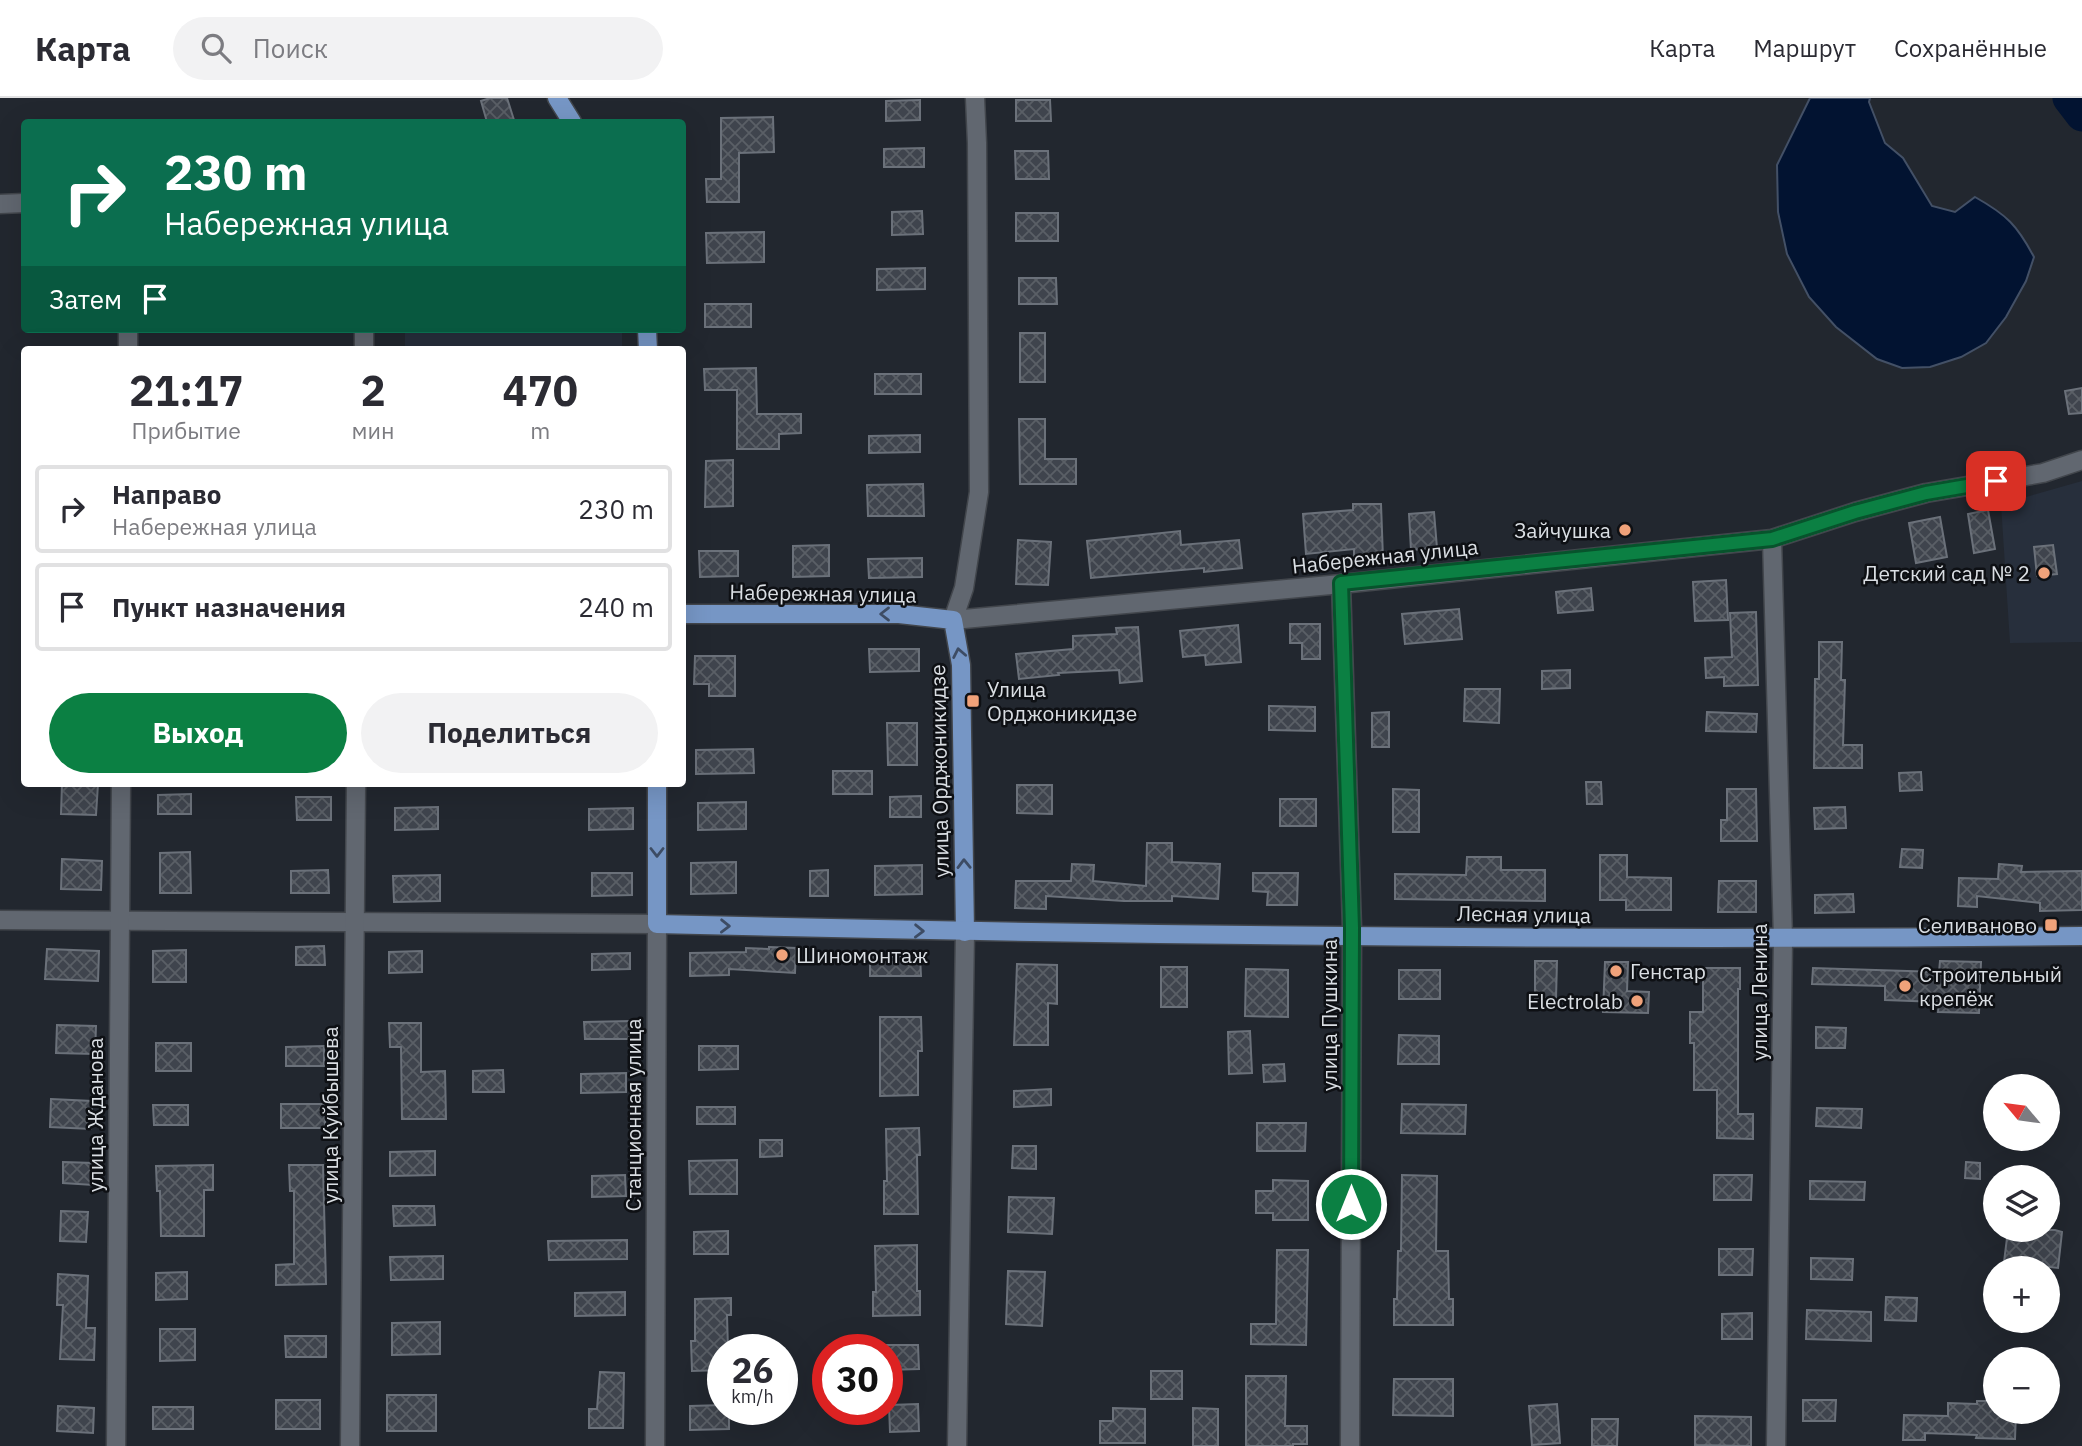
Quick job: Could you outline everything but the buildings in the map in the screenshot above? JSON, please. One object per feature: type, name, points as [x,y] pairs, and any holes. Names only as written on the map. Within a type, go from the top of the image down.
[{"type":"main road","points":[[557,98],[570,119]]},
{"type":"main road","name":"Набережная улица","points":[[686,614],[899,614],[953,620]]},
{"type":"main road","name":"улица Орджоникидзе","points":[[953,620],[961,665],[965,932]]},
{"type":"main road","name":"Станционная улица","points":[[657,787],[657,924]]},
{"type":"main road","name":"Лесная улица","points":[[657,924],[965,932],[1783,939],[2082,936]]},
{"type":"street","name":"улица Орджоникидзе","points":[[953,620],[964,588],[979,492],[978,157],[975,98]]},
{"type":"street","points":[[0,204],[21,203]]},
{"type":"street","name":"Набережная улица","points":[[953,620],[1772,539],[1855,512],[1926,493],[2043,473],[2082,460]]},
{"type":"street","name":"улица Ленина","points":[[1772,539],[1783,939],[1776,1446]]},
{"type":"street","name":"улица Пушкина","points":[[1341,583],[1352,935],[1350,1446]]},
{"type":"street","name":"улица Жданова","points":[[116,1446],[121,787]]},
{"type":"street","name":"улица Куйбышева","points":[[350,1446],[356,787]]},
{"type":"street","points":[[0,920],[657,924]]},
{"type":"street","name":"Станционная улица","points":[[654,1446],[657,924]]},
{"type":"street","name":"улица Орджоникидзе","points":[[957,1446],[965,932]]},
{"type":"shaded area","points":[[405,333],[622,333],[622,346],[405,346]]},
{"type":"shaded area","name":"Детский сад № 2","points":[[2082,481],[2082,642],[2010,643],[2001,504]]},
{"type":"water","points":[[1810,98],[1870,98],[1869,102],[1885,143],[1903,158],[1932,206],[1955,212],[1975,197],[2003,215],[2022,237],[2034,257],[2026,281],[2006,317],[1986,343],[1961,357],[1930,367],[1902,368],[1877,359],[1836,327],[1809,297],[1787,254],[1778,212],[1777,165]]},
{"type":"waterway","points":[[2069,98],[2082,115]]},
{"type":"place","name":"Зайчушка","points":[[1625,530]]},
{"type":"place","name":"Детский сад № 2","points":[[2044,573]]},
{"type":"place","name":"Улица Орджоникидзе","points":[[973,701]]},
{"type":"place","name":"Селиваново","points":[[2051,925]]},
{"type":"place","name":"Шиномонтаж","points":[[782,955]]},
{"type":"place","name":"Генстар","points":[[1616,971]]},
{"type":"place","name":"Строительный крепёж","points":[[1905,986]]},
{"type":"place","name":"Electrolab","points":[[1637,1001]]},
{"type":"route","points":[[1351,1204],[1352,928],[1341,583],[1772,539],[1855,512],[1926,493],[1996,481]]}]
